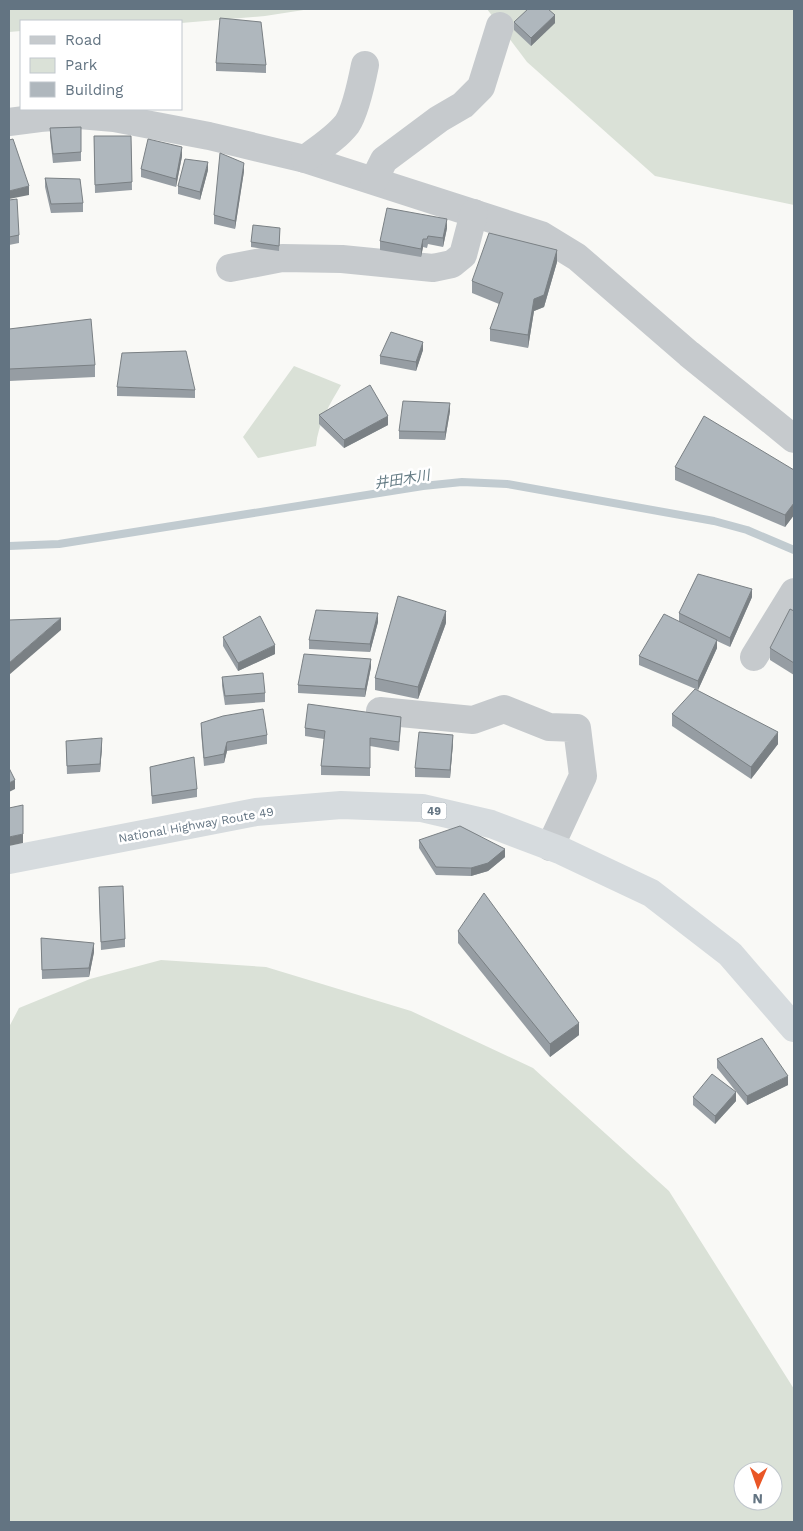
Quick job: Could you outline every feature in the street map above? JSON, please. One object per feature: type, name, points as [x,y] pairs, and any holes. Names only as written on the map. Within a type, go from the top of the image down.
[{"type":"highway","name":"National Highway Route 49","points":[[9,860],[256,812],[341,806],[422,808],[491,824],[550,847],[651,892],[730,954],[794,1028]]},
{"type":"street","points":[[374,180],[384,160],[439,119],[463,105],[482,87],[500,26]]},
{"type":"street","points":[[305,158],[330,141],[348,123],[359,91],[365,65]]},
{"type":"street","points":[[9,122],[79,116],[114,118],[209,136],[305,158],[541,235],[577,257],[690,354],[794,439]]},
{"type":"street","points":[[230,268],[282,258],[342,259],[433,268],[452,264],[463,255],[474,213]]},
{"type":"street","points":[[754,657],[794,592]]},
{"type":"street","points":[[380,711],[473,720],[504,709],[549,727],[578,728],[583,776],[550,847]]},
{"type":"green space","points":[[9,9],[310,9],[265,16],[182,23],[182,20],[20,20],[20,31],[9,32]]},
{"type":"green space","points":[[487,9],[794,9],[794,205],[655,176],[527,62]]},
{"type":"green space","points":[[294,366],[341,385],[322,422],[316,446],[258,458],[243,437]]},
{"type":"green space","points":[[161,960],[266,967],[411,1011],[533,1068],[669,1191],[794,1389],[794,1522],[9,1522],[9,1027],[19,1008],[90,979]]},
{"type":"building","points":[[528,9],[548,9],[555,15],[531,38],[514,22]]},
{"type":"building","points":[[220,18],[261,22],[266,65],[216,63]]},
{"type":"building","points":[[81,127],[81,152],[53,154],[50,128]]},
{"type":"building","points":[[94,136],[131,136],[132,182],[95,185]]},
{"type":"building","points":[[13,139],[29,186],[9,191],[9,140]]},
{"type":"building","points":[[148,139],[182,147],[176,179],[141,169]]},
{"type":"building","points":[[220,153],[244,163],[235,221],[214,215]]},
{"type":"building","points":[[185,159],[208,162],[200,192],[178,186]]},
{"type":"building","points":[[45,178],[80,179],[83,203],[51,204]]},
{"type":"building","points":[[17,199],[19,235],[9,237],[9,200]]},
{"type":"building","points":[[387,208],[447,219],[443,238],[428,236],[427,239],[423,239],[421,249],[380,241]]},
{"type":"building","points":[[253,225],[280,228],[279,246],[251,242]]},
{"type":"building","points":[[489,233],[557,250],[544,295],[534,299],[528,335],[490,329],[503,293],[472,281]]},
{"type":"building","points":[[91,319],[95,365],[9,369],[9,329]]},
{"type":"building","points":[[391,332],[423,342],[416,362],[380,356]]},
{"type":"building","points":[[186,351],[195,390],[117,387],[122,353]]},
{"type":"building","points":[[370,385],[388,416],[344,440],[319,415]]},
{"type":"building","points":[[403,401],[450,403],[445,432],[399,431]]},
{"type":"building","points":[[704,416],[794,470],[794,503],[785,515],[675,467]]},
{"type":"building","points":[[698,574],[752,589],[730,638],[679,613]]},
{"type":"building","points":[[398,596],[446,611],[418,687],[375,678]]},
{"type":"building","points":[[790,609],[794,611],[794,663],[770,648]]},
{"type":"building","points":[[316,610],[378,613],[370,644],[309,640]]},
{"type":"building","points":[[664,614],[717,640],[698,681],[639,656]]},
{"type":"building","points":[[260,616],[275,645],[238,663],[223,637]]},
{"type":"building","points":[[61,618],[9,663],[9,620]]},
{"type":"building","points":[[304,654],[371,659],[365,689],[298,685]]},
{"type":"building","points":[[263,673],[265,693],[225,696],[222,677]]},
{"type":"building","points":[[695,689],[778,732],[751,767],[672,714]]},
{"type":"building","points":[[308,704],[401,717],[399,742],[370,738],[370,768],[321,766],[325,731],[305,728]]},
{"type":"building","points":[[263,709],[267,735],[227,742],[224,754],[204,758],[201,723],[223,716]]},
{"type":"building","points":[[419,732],[453,735],[450,770],[415,768]]},
{"type":"building","points":[[102,738],[100,764],[67,766],[66,741]]},
{"type":"building","points":[[194,757],[197,789],[152,796],[150,767]]},
{"type":"building","points":[[9,768],[15,780],[9,783]]},
{"type":"building","points":[[23,805],[23,834],[9,837],[9,808]]},
{"type":"building","points":[[460,826],[505,849],[488,863],[471,868],[436,867],[419,840]]},
{"type":"building","points":[[123,886],[125,939],[101,942],[99,887]]},
{"type":"building","points":[[484,893],[579,1023],[550,1044],[458,931]]},
{"type":"building","points":[[41,938],[94,943],[89,968],[42,970]]},
{"type":"building","points":[[762,1038],[788,1076],[747,1096],[717,1059]]},
{"type":"building","points":[[712,1074],[736,1092],[715,1116],[693,1097]]},
{"type":"waterway","name":"井田木川","points":[[9,546],[59,544],[423,486],[462,482],[507,484],[714,521],[747,530],[794,550]]}]
